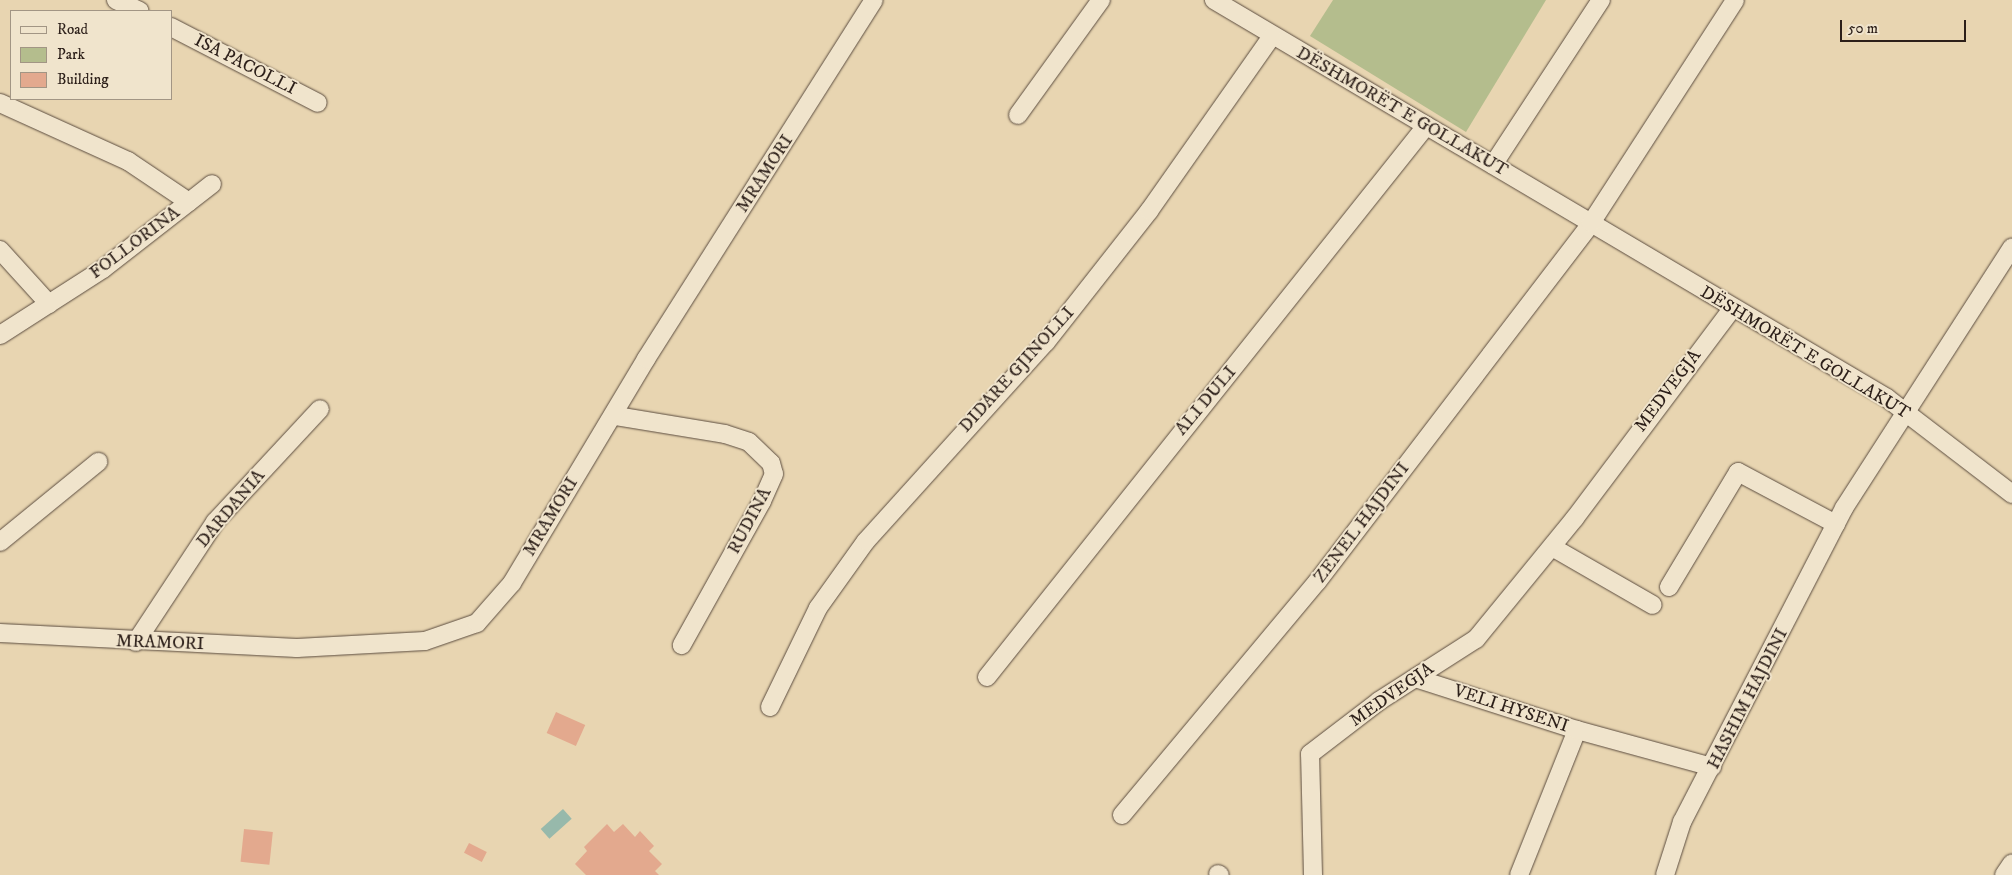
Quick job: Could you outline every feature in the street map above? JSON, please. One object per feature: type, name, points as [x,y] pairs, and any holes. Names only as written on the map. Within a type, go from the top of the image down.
[{"type":"street","points":[[116,0],[138,10]]},
{"type":"street","name":"MRAMORI","points":[[0,633],[136,642],[297,648],[425,641],[478,622],[512,582],[616,416],[646,359],[874,0]]},
{"type":"street","points":[[1018,115],[1101,0]]},
{"type":"street","name":"DËSHMORËT E GOLLAKUT","points":[[1214,0],[1905,411],[2012,494]]},
{"type":"street","points":[[1493,165],[1601,0]]},
{"type":"street","points":[[1591,223],[1735,0]]},
{"type":"street","name":"ISA PACOLLI","points":[[172,28],[318,103]]},
{"type":"street","name":"DIDARE GJINOLLI","points":[[770,707],[818,608],[866,540],[1046,342],[1149,210],[1272,36]]},
{"type":"street","name":"FOLLORINA","points":[[0,103],[128,161],[190,202],[49,304],[0,335]]},
{"type":"street","name":"ALI DULI","points":[[987,677],[1426,126]]},
{"type":"street","points":[[190,202],[212,184]]},
{"type":"street","name":"ZENEL HAJDINI","points":[[1122,816],[1317,582],[1591,223]]},
{"type":"street","points":[[0,250],[49,304]]},
{"type":"street","name":"HASHIM HAJDINI","points":[[1665,875],[1682,822],[1836,524],[1905,411],[2011,251]]},
{"type":"street","name":"MEDVEGJA","points":[[1313,875],[1310,754],[1415,678],[1476,639],[1552,547],[1732,309]]},
{"type":"street","name":"DARDANIA","points":[[136,642],[215,522],[320,409]]},
{"type":"street","name":"RUDINA","points":[[616,416],[725,434],[749,442],[771,463],[774,474],[762,501],[682,645]]},
{"type":"street","points":[[0,542],[98,462]]},
{"type":"street","points":[[1669,586],[1738,472],[1836,524]]},
{"type":"street","points":[[1552,547],[1653,605]]},
{"type":"street","name":"VELI HYSENI","points":[[1415,678],[1577,730],[1712,767]]},
{"type":"street","name":"VELI HYSENI","points":[[1519,875],[1577,730]]},
{"type":"street","points":[[2004,875],[2012,863]]},
{"type":"green space","points":[[1333,0],[1546,0],[1466,132],[1310,36]]},
{"type":"shaded area","points":[[563,809],[572,819],[549,839],[541,829]]},
{"type":"building","points":[[556,712],[585,725],[576,746],[547,733]]},
{"type":"building","points":[[607,824],[614,832],[623,824],[635,837],[640,831],[654,846],[649,851],[662,864],[655,871],[659,875],[586,875],[575,864],[587,851],[584,847]]},
{"type":"building","points":[[244,829],[273,832],[269,865],[241,862]]},
{"type":"building","points":[[469,843],[487,852],[482,862],[464,853]]}]
